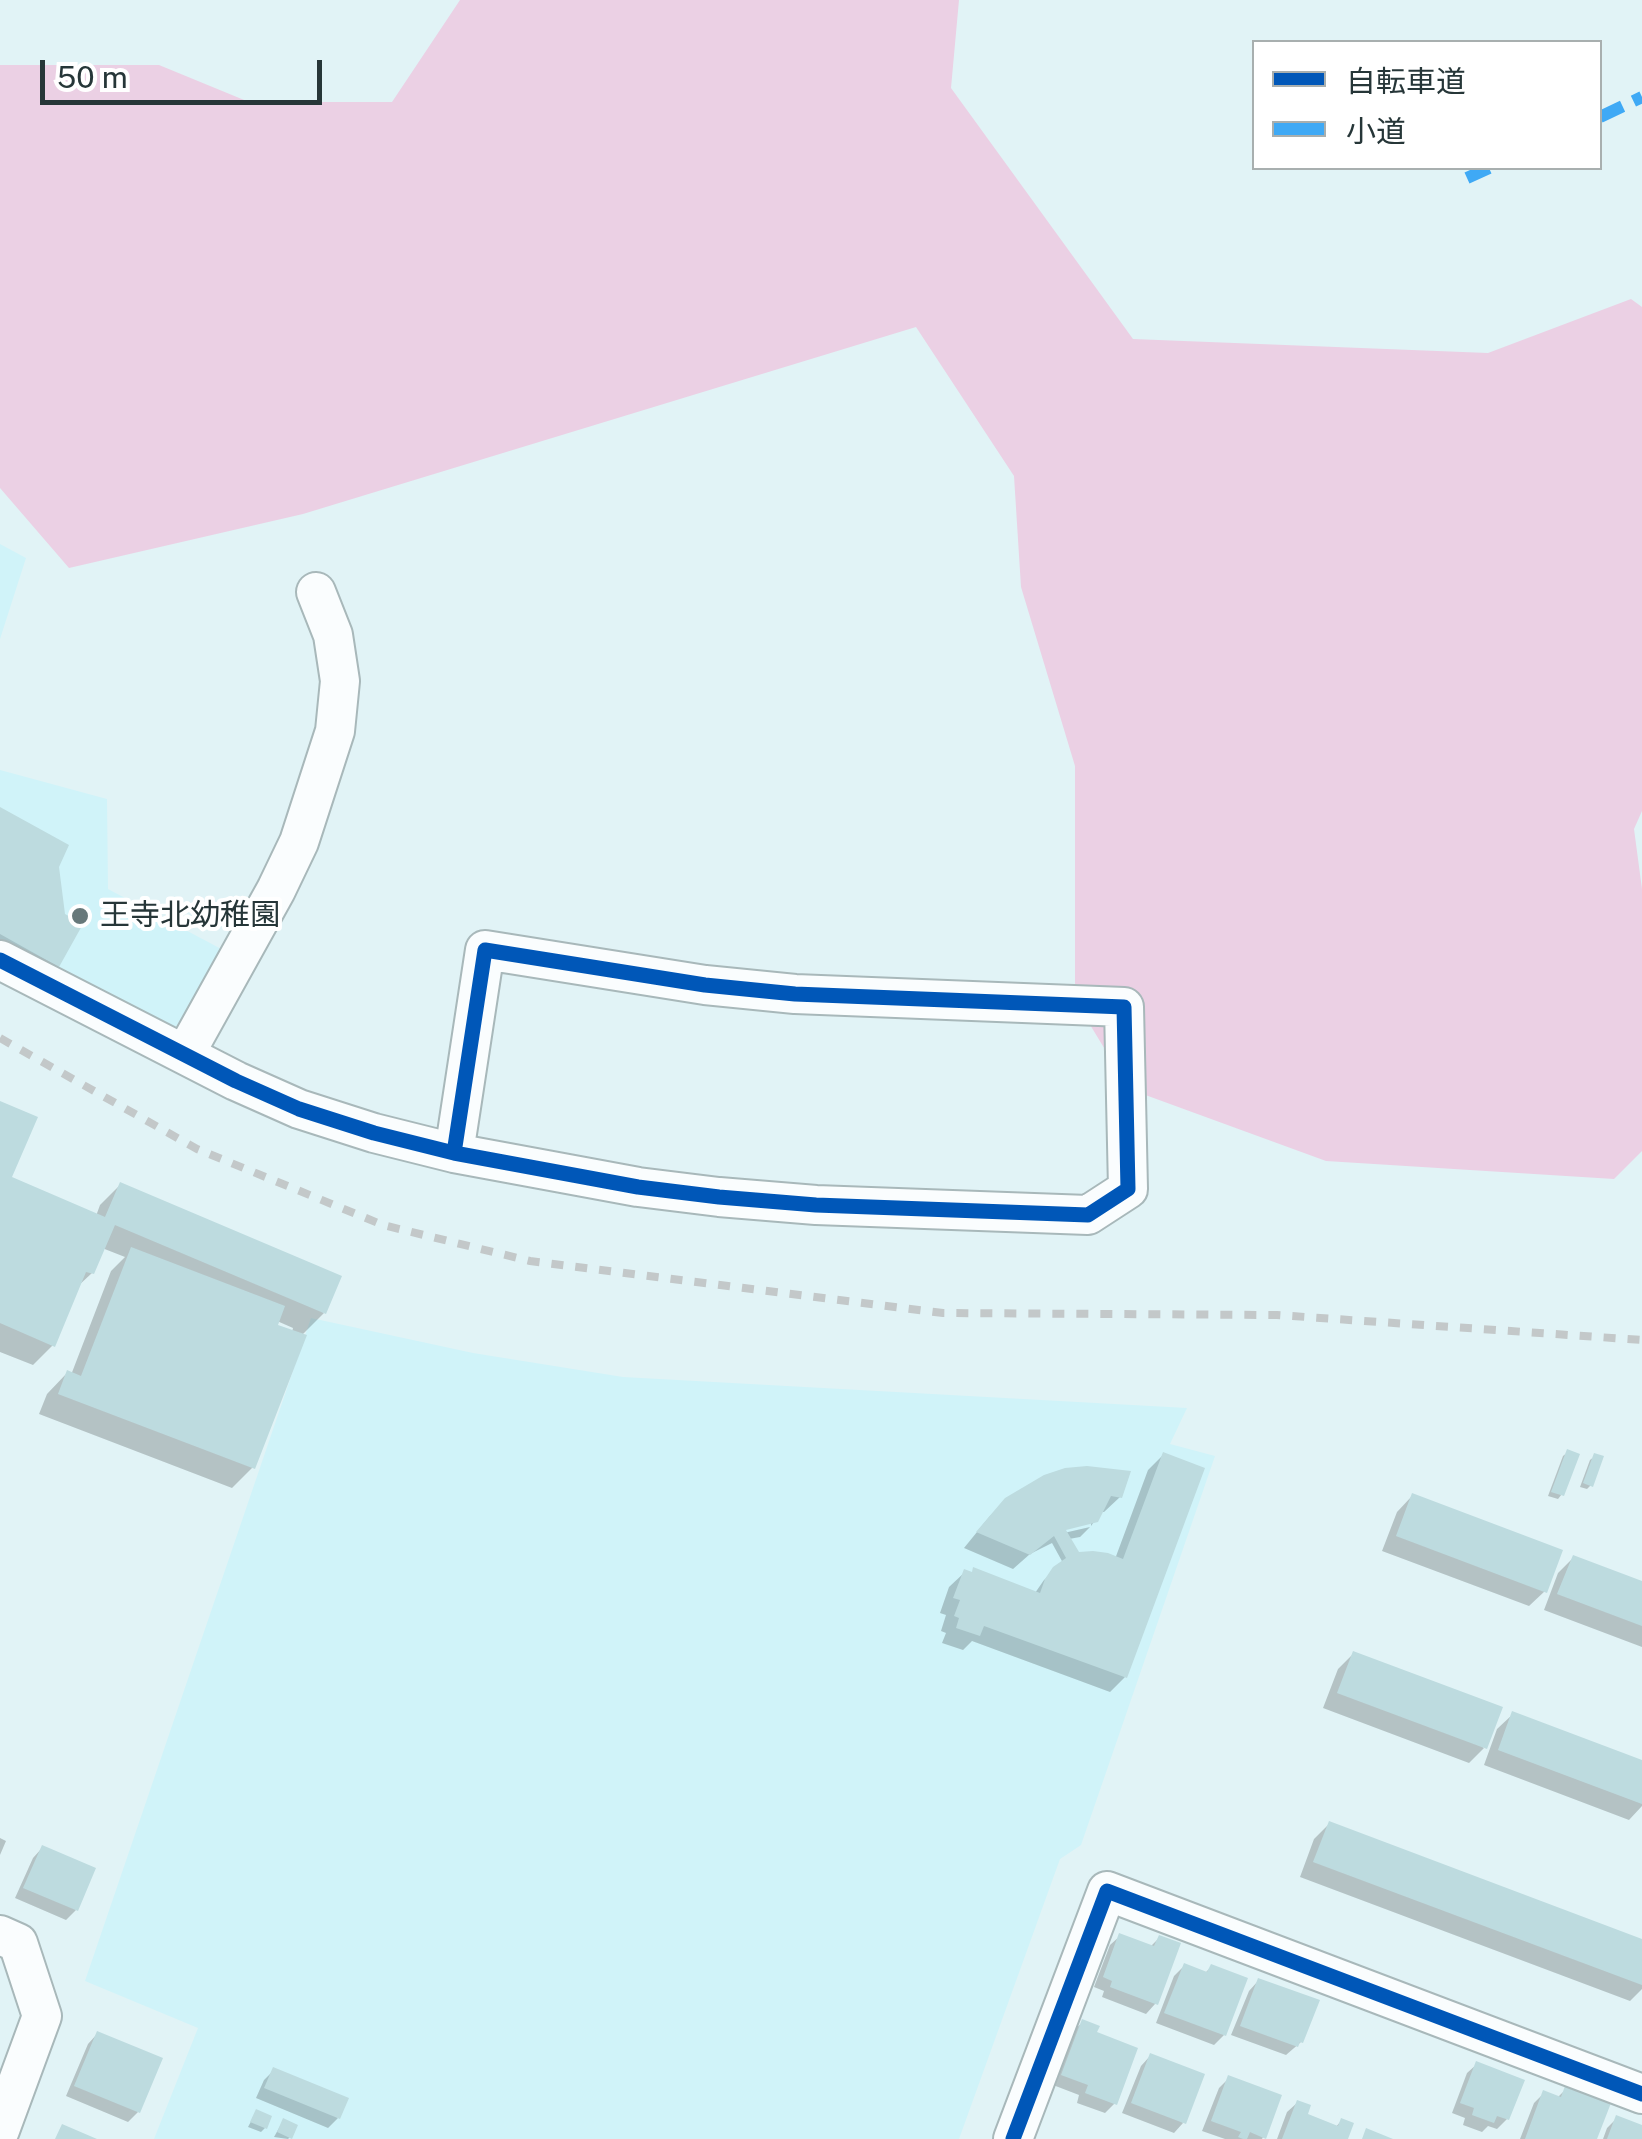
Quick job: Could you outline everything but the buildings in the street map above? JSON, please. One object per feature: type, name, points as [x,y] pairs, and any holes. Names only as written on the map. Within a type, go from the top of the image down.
[{"type":"street","points":[[184,1054],[292,858],[335,731],[340,682],[334,635],[316,592]]},
{"type":"street","points":[[0,960],[299,1109],[374,1133],[454,1153],[638,1187],[816,1205],[1088,1216],[1128,1189],[1124,1007],[795,994],[704,985],[485,950],[454,1153]]},
{"type":"street","points":[[1025,2136],[1107,1891],[1642,2094]]},
{"type":"street","points":[[0,1936],[18,1943],[42,2016],[0,2130]]},
{"type":"shaded area","points":[[460,0],[959,0],[951,88],[1133,339],[1488,353],[1631,299],[1642,307],[1642,811],[1634,829],[1642,889],[1642,1151],[1614,1179],[1326,1161],[1129,1089],[1075,1000],[1075,766],[1021,587],[1014,476],[916,327],[303,514],[69,568],[0,488],[0,65],[159,65],[249,102],[392,102]]},
{"type":"shaded area","points":[[0,544],[26,558],[0,639]]},
{"type":"shaded area","name":"王寺北幼稚園","points":[[0,770],[107,799],[108,889],[227,952],[193,1015],[173,1028],[0,944]]},
{"type":"shaded area","points":[[311,1318],[473,1353],[623,1377],[1187,1408],[1170,1444],[1215,1456],[1081,1845],[1060,1859],[959,2139],[154,2139],[198,2028],[85,1981]]},
{"type":"railway","points":[[0,1038],[197,1149],[383,1225],[530,1261],[943,1313],[1277,1315],[1642,1340]]},
{"type":"marked path","points":[[1602,116],[1642,97]]},
{"type":"marked path","points":[[1467,178],[1485,170]]},
{"type":"cycle path","points":[[0,960],[236,1081],[299,1109],[374,1133],[454,1153],[638,1187],[816,1205],[1088,1215],[1128,1189],[1124,1007],[795,994],[705,985],[485,950],[454,1153]]},
{"type":"cycle path","points":[[1013,2139],[1107,1891],[1642,2094]]},
{"type":"place","name":"王寺北幼稚園","points":[[80,916]]}]
